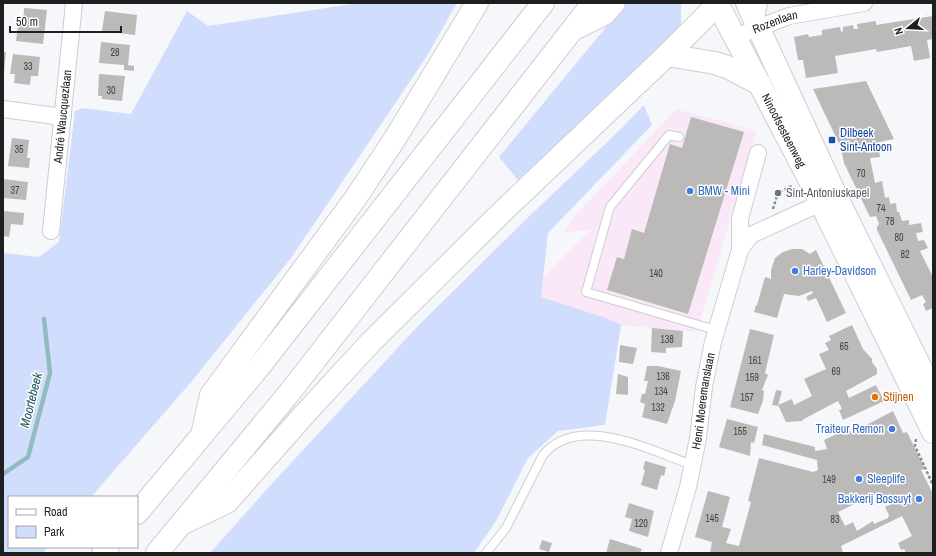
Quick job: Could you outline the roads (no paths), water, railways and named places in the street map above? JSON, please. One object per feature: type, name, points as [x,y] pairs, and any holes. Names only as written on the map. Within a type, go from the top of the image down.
[{"type":"main road","points":[[202,436],[211,395],[355,199],[396,137],[477,3]]},
{"type":"main road","points":[[138,512],[259,367],[543,3]]},
{"type":"main road","points":[[157,553],[290,392],[593,3]]},
{"type":"main road","points":[[571,30],[604,14],[614,3]]},
{"type":"main road","points":[[183,523],[227,502],[370,343],[502,212],[667,55],[718,3]]},
{"type":"main road","name":"Ninoofsesteenweg","points":[[718,3],[760,84],[830,202],[933,393]]},
{"type":"main road","name":"Ninoofsesteenweg","points":[[754,12],[830,202],[933,432]]},
{"type":"main road","points":[[667,55],[715,63],[727,67],[760,84]]},
{"type":"street","name":"André Waucquezlaan","points":[[51,231],[74,3]]},
{"type":"street","name":"Rozenlaan","points":[[735,37],[754,12],[789,16],[864,3]]},
{"type":"street","points":[[3,109],[63,117]]},
{"type":"street","name":"Henri Moeremanslaan","points":[[669,553],[693,465],[704,387],[716,330],[740,250],[740,219],[758,153]]},
{"type":"street","name":"Henri Moeremanslaan","points":[[740,250],[751,235],[830,202]]},
{"type":"lane","points":[[679,137],[670,135],[610,207],[586,292],[716,330]]},
{"type":"lane","points":[[486,553],[506,528],[543,454],[549,446],[562,440],[581,436],[610,436],[693,465]]},
{"type":"waterway","name":"Moortebeek","points":[[3,474],[28,457],[50,373],[44,319]]},
{"type":"place","name":"Dilbeek Sint-Antoon","points":[[832,140]]},
{"type":"place","name":"BMW - Mini","points":[[690,191]]},
{"type":"place","name":"Sint-Antoniuskapel","points":[[778,193]]},
{"type":"place","name":"Harley-Davidson","points":[[795,271]]},
{"type":"place","name":"Stijnen","points":[[875,397]]},
{"type":"place","name":"Traiteur Remon","points":[[892,429]]},
{"type":"place","name":"Sleeplife","points":[[859,479]]},
{"type":"place","name":"Bakkerij Bossuyt","points":[[919,499]]}]
